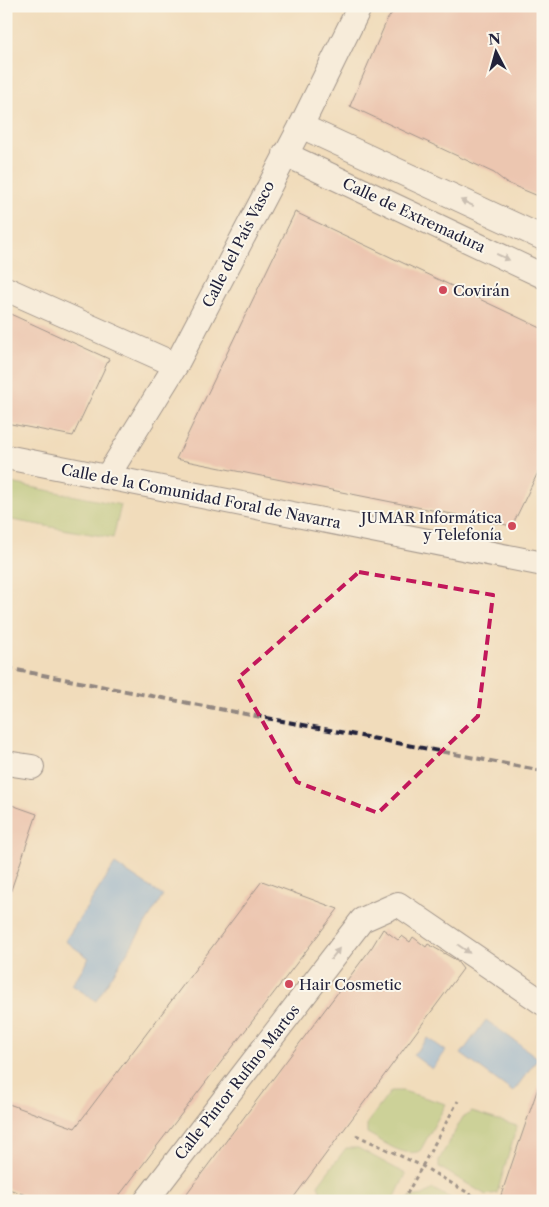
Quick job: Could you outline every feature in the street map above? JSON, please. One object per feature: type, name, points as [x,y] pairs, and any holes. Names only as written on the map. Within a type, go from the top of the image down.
[{"type":"street","name":"Calle del País Vasco","points":[[107,477],[176,365],[301,126],[360,6]]},
{"type":"street","points":[[301,126],[543,238]]},
{"type":"street","name":"Calle de Extremadura","points":[[285,154],[543,276]]},
{"type":"street","points":[[6,289],[176,365]]},
{"type":"street","name":"Calle de la Comunidad Foral de Navarra","points":[[6,458],[542,562]]},
{"type":"street","points":[[6,763],[32,767]]},
{"type":"street","name":"Calle Pintor Rufino Martos","points":[[146,1201],[362,920],[398,904],[543,1004]]},
{"type":"path","points":[[403,1201],[458,1101]]},
{"type":"path","points":[[356,1135],[422,1166],[482,1201]]},
{"type":"highlighted area","points":[[359,572],[493,595],[478,716],[378,813],[297,782],[238,678]]},
{"type":"green space","points":[[6,482],[121,505],[113,538],[6,519]]},
{"type":"green space","points":[[391,1091],[403,1091],[446,1104],[420,1151],[413,1153],[400,1150],[367,1133],[367,1123]]},
{"type":"green space","points":[[472,1112],[517,1126],[497,1193],[486,1195],[439,1167],[439,1160],[463,1117]]},
{"type":"green space","points":[[346,1148],[358,1148],[406,1174],[393,1201],[337,1201],[322,1195],[318,1185]]},
{"type":"green space","points":[[433,1189],[456,1201],[408,1201],[410,1197],[423,1195]]},
{"type":"water","points":[[115,864],[163,896],[96,1001],[72,985],[89,958],[65,941]]},
{"type":"water","points":[[486,1020],[538,1058],[513,1092],[461,1054]]},
{"type":"water","points":[[428,1038],[446,1051],[432,1069],[413,1055]]},
{"type":"building","points":[[397,6],[543,6],[543,198],[507,183],[494,173],[350,106],[387,20]]},
{"type":"building","points":[[295,212],[543,329],[543,462],[512,526],[176,459]]},
{"type":"building","points":[[6,312],[109,359],[73,436],[6,423]]},
{"type":"building","points":[[6,803],[37,814],[10,893],[6,893]]},
{"type":"building","points":[[262,881],[338,909],[115,1201],[42,1201],[6,1188],[6,1103],[75,1128]]},
{"type":"building","points":[[383,929],[398,940],[402,936],[410,942],[413,937],[426,947],[428,944],[456,960],[463,969],[291,1201],[181,1201],[372,947]]},
{"type":"building","points":[[539,1085],[543,1086],[543,1201],[499,1201]]},
{"type":"railway","points":[[6,668],[543,771]]},
{"type":"place","name":"Covirán","points":[[443,290]]},
{"type":"place","name":"JUMAR Informática y Telefonía","points":[[512,526]]},
{"type":"place","name":"Hair Cosmetic","points":[[289,984]]}]
